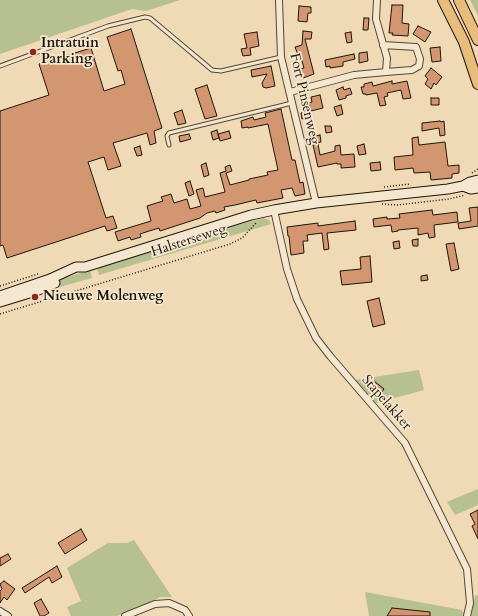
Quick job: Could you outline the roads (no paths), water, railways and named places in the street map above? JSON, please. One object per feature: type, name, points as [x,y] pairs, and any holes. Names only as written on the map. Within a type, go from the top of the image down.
[{"type":"main road","points":[[443,0],[464,42],[478,84]]},
{"type":"main road","points":[[459,0],[478,40]]},
{"type":"main road","name":"Halsterseweg","points":[[465,191],[470,182],[478,180]]},
{"type":"main road","name":"Halsterseweg","points":[[0,302],[36,291],[85,267],[251,215],[316,202],[416,193],[465,191],[471,188],[478,188]]},
{"type":"main road","name":"Halsterseweg","points":[[0,296],[50,279],[76,267],[85,267]]},
{"type":"street","name":"Fort Pinsenweg","points":[[279,0],[281,57],[316,202]]},
{"type":"street","points":[[377,0],[376,19],[387,58],[386,72]]},
{"type":"street","points":[[290,92],[354,75],[412,70],[419,66],[420,59],[416,47],[383,45]]},
{"type":"street","name":"Stapelakker","points":[[274,210],[287,269],[297,299],[316,338],[405,443],[467,569],[470,603],[467,616]]},
{"type":"street","points":[[125,616],[155,604],[169,603],[186,610],[189,616]]},
{"type":"street","points":[[0,611],[8,616]]},
{"type":"lane","points":[[0,66],[108,26],[146,17],[150,18],[212,70],[221,71],[281,57]]},
{"type":"lane","points":[[169,145],[167,136],[169,133],[292,102]]},
{"type":"place","name":"Intratuin Parking","points":[[33,52]]},
{"type":"place","name":"Nieuwe Molenweg","points":[[35,297]]}]
